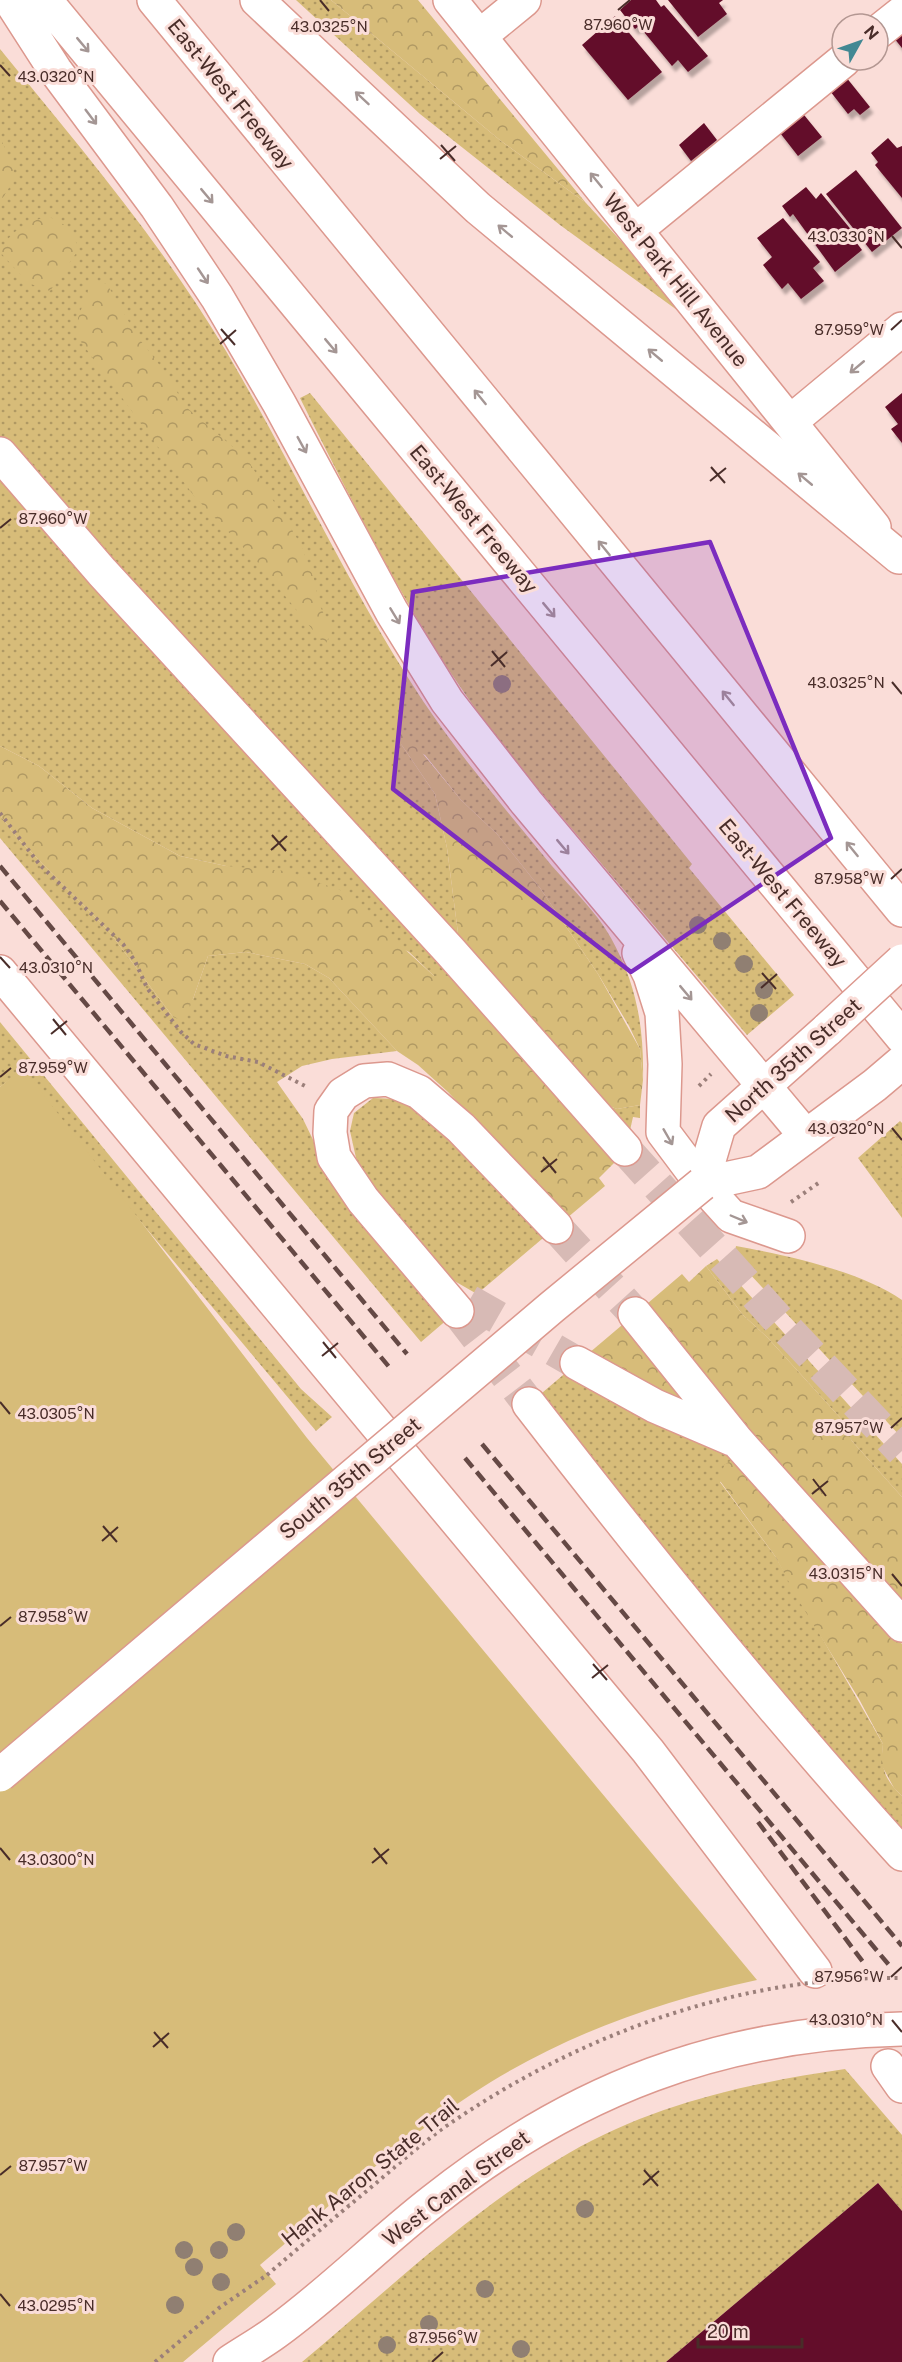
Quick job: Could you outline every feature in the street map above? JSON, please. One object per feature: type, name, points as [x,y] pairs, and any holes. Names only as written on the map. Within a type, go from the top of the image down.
[{"type":"main road","points":[[10,0],[55,70],[157,207],[217,297],[279,404],[392,612],[447,701],[526,802],[805,1135]]},
{"type":"main road","name":"East-West Freeway","points":[[45,0],[902,1037]]},
{"type":"main road","name":"East-West Freeway","points":[[154,0],[902,910]]},
{"type":"main road","points":[[257,0],[478,208],[900,559]]},
{"type":"main road","name":"West Park Hill Avenue","points":[[450,0],[900,559]]},
{"type":"main road","points":[[480,36],[524,0]]},
{"type":"main road","points":[[890,22],[902,12]]},
{"type":"main road","points":[[636,230],[830,71]]},
{"type":"main road","points":[[790,422],[902,329]]},
{"type":"main road","points":[[0,454],[102,572],[450,951],[625,1149]]},
{"type":"main road","points":[[621,916],[650,975],[662,1013],[677,1087],[663,1132],[702,1184],[730,1216],[788,1236]]},
{"type":"main road","name":"North 35th Street","points":[[702,1184],[719,1126],[902,961]]},
{"type":"main road","points":[[0,972],[648,1751],[815,1971]]},
{"type":"main road","points":[[702,1184],[758,1172],[875,1085],[902,1062]]},
{"type":"main road","points":[[455,1300],[363,1200],[334,1157],[330,1133],[331,1111],[343,1094],[364,1081],[388,1079],[419,1092],[461,1128],[556,1227]]},
{"type":"main road","name":"South 35th Street","points":[[0,1775],[552,1307],[702,1184]]},
{"type":"main road","points":[[635,1314],[737,1441],[902,1625]]},
{"type":"main road","points":[[577,1363],[655,1406],[737,1441]]},
{"type":"main road","points":[[529,1404],[635,1539],[809,1751],[902,1854]]},
{"type":"main road","name":"West Canal Street","points":[[249,2362],[288,2323],[432,2202],[475,2169],[536,2128],[606,2092],[695,2059],[750,2044],[827,2033],[902,2029]]},
{"type":"main road","name":"West Canal Street","points":[[230,2362],[288,2323]]},
{"type":"path","points":[[0,813],[40,865],[123,944],[135,961],[147,988],[181,1032],[194,1044],[226,1056],[258,1062],[337,1102]]},
{"type":"path","points":[[677,1087],[713,1072]]},
{"type":"path","points":[[789,1203],[820,1182]]},
{"type":"path","name":"Hank Aaron State Trail","points":[[155,2362],[219,2308],[267,2275],[442,2130],[514,2082],[589,2044],[680,2011],[802,1984],[902,1978]]},
{"type":"highlighted area","points":[[710,542],[831,838],[631,972],[393,789],[413,592]]},
{"type":"green space","points":[[296,0],[331,0],[501,141],[586,203],[699,326],[560,225],[420,114]]},
{"type":"green space","points":[[331,0],[418,0],[586,203],[501,141]]},
{"type":"green space","points":[[0,49],[147,233],[201,311],[251,394],[396,659],[423,701],[453,744],[605,928],[620,955],[633,990],[642,1042],[643,1080],[640,1049],[598,974],[540,888],[497,834],[461,800],[425,755],[401,744],[435,794],[447,848],[460,949],[0,439]]},
{"type":"green space","points":[[0,136],[16,177],[0,202]]},
{"type":"green space","points":[[48,216],[70,228],[79,249],[50,291],[28,283],[0,252],[9,238],[20,228]]},
{"type":"green space","points":[[91,282],[107,284],[137,336],[165,372],[186,407],[247,459],[300,543],[314,579],[319,604],[332,631],[325,645],[259,564],[194,496],[76,335],[78,318]]},
{"type":"green space","points":[[310,393],[692,864],[689,868],[794,995],[747,1035],[499,743],[457,682],[397,584],[332,461],[300,398]]},
{"type":"green space","points":[[0,468],[459,976],[434,976],[409,952],[226,866],[180,856],[92,808],[39,766],[0,746]]},
{"type":"green space","points":[[400,726],[461,800],[497,834],[540,888],[598,974],[640,1049],[643,1080],[640,1105],[617,1109],[591,1099],[460,949],[447,848],[435,794],[401,744],[397,734]]},
{"type":"green space","points":[[0,746],[39,766],[92,808],[180,856],[226,866],[286,871],[340,890],[434,976],[459,976],[620,1157],[599,1178],[605,1186],[567,1218],[448,1092],[418,1065],[397,1051],[329,978],[305,964],[246,952],[208,956],[193,999],[182,1020],[173,1017],[108,930],[18,839],[0,815]]},
{"type":"green space","points":[[0,815],[18,839],[108,930],[173,1017],[193,999],[208,956],[246,952],[305,964],[329,978],[397,1051],[332,1059],[302,1066],[277,1082],[303,1119],[317,1148],[449,1318],[421,1342],[0,838]]},
{"type":"green space","points":[[0,1022],[301,1389],[332,1417],[316,1431],[17,1074],[0,1087]]},
{"type":"green space","points":[[23,1068],[307,1438],[757,1980],[682,1999],[609,2024],[539,2055],[472,2094],[390,2155],[260,2265],[276,2284],[183,2362],[0,2362],[0,1087]]},
{"type":"green space","points":[[373,1098],[397,1099],[428,1113],[549,1233],[477,1294],[444,1275],[372,1192],[356,1158],[350,1131],[354,1113]]},
{"type":"green space","points":[[591,1099],[617,1109],[640,1105],[640,1118],[633,1117],[628,1139]]},
{"type":"green space","points":[[900,1121],[902,1123],[902,1218],[858,1158]]},
{"type":"green space","points":[[736,1246],[799,1259],[844,1273],[885,1290],[902,1300],[902,1438],[734,1257]]},
{"type":"green space","points":[[717,1259],[902,1464],[902,1497],[852,1441],[844,1422],[767,1337],[743,1315],[706,1266]]},
{"type":"green space","points":[[706,1266],[743,1315],[767,1337],[844,1422],[852,1441],[902,1497],[902,1610],[641,1309],[682,1274],[689,1282]]},
{"type":"green space","points":[[628,1320],[692,1406],[582,1359]]},
{"type":"green space","points":[[569,1370],[721,1444],[750,1468],[720,1482],[775,1556],[883,1744],[885,1773],[902,1796],[902,1838],[536,1398]]},
{"type":"green space","points":[[735,1458],[902,1644],[902,1796],[894,1788],[881,1764],[883,1744],[859,1699],[799,1601],[775,1556],[720,1481],[724,1465]]},
{"type":"green space","points":[[845,2069],[902,2135],[902,2211],[878,2183],[666,2362],[302,2362],[465,2225],[533,2175],[569,2153],[634,2121],[703,2098],[773,2081]]},
{"type":"building","points":[[631,0],[656,0],[661,7],[664,5],[708,56],[688,72],[678,60],[672,66],[639,26],[635,29],[620,10]]},
{"type":"building","points":[[668,0],[723,0],[719,3],[727,14],[698,37]]},
{"type":"building","points":[[615,16],[662,72],[628,100],[582,45]]},
{"type":"building","points":[[902,23],[902,48],[890,33]]},
{"type":"building","points":[[846,77],[870,107],[860,115],[854,109],[848,114],[830,91]]},
{"type":"building","points":[[800,110],[822,137],[798,156],[777,129]]},
{"type":"building","points":[[704,123],[717,140],[691,161],[679,145]]},
{"type":"building","points":[[888,138],[897,148],[902,146],[902,198],[875,165],[878,162],[871,153]]},
{"type":"building","points":[[856,170],[902,228],[872,252],[826,194]]},
{"type":"building","points":[[806,187],[816,199],[821,193],[853,232],[850,234],[862,250],[835,272],[793,214],[790,217],[782,206]]},
{"type":"building","points":[[783,218],[820,262],[813,268],[824,281],[801,299],[788,283],[782,289],[763,265],[772,257],[757,238]]},
{"type":"building","points":[[902,393],[902,443],[891,429],[898,424],[885,407]]},
{"type":"building","points":[[878,2183],[902,2211],[902,2362],[666,2362]]},
{"type":"tunnel","points":[[625,1149],[782,1324],[902,1451]]},
{"type":"tunnel","points":[[556,1227],[635,1314]]},
{"type":"tunnel","points":[[469,1301],[577,1363]]},
{"type":"tunnel","points":[[457,1311],[529,1404]]},
{"type":"railway","points":[[0,866],[407,1354]]},
{"type":"railway","points":[[0,901],[390,1368]]},
{"type":"railway","points":[[482,1444],[902,1946]]},
{"type":"railway","points":[[465,1458],[889,1965]]},
{"type":"railway","points":[[758,1822],[866,1966]]}]
